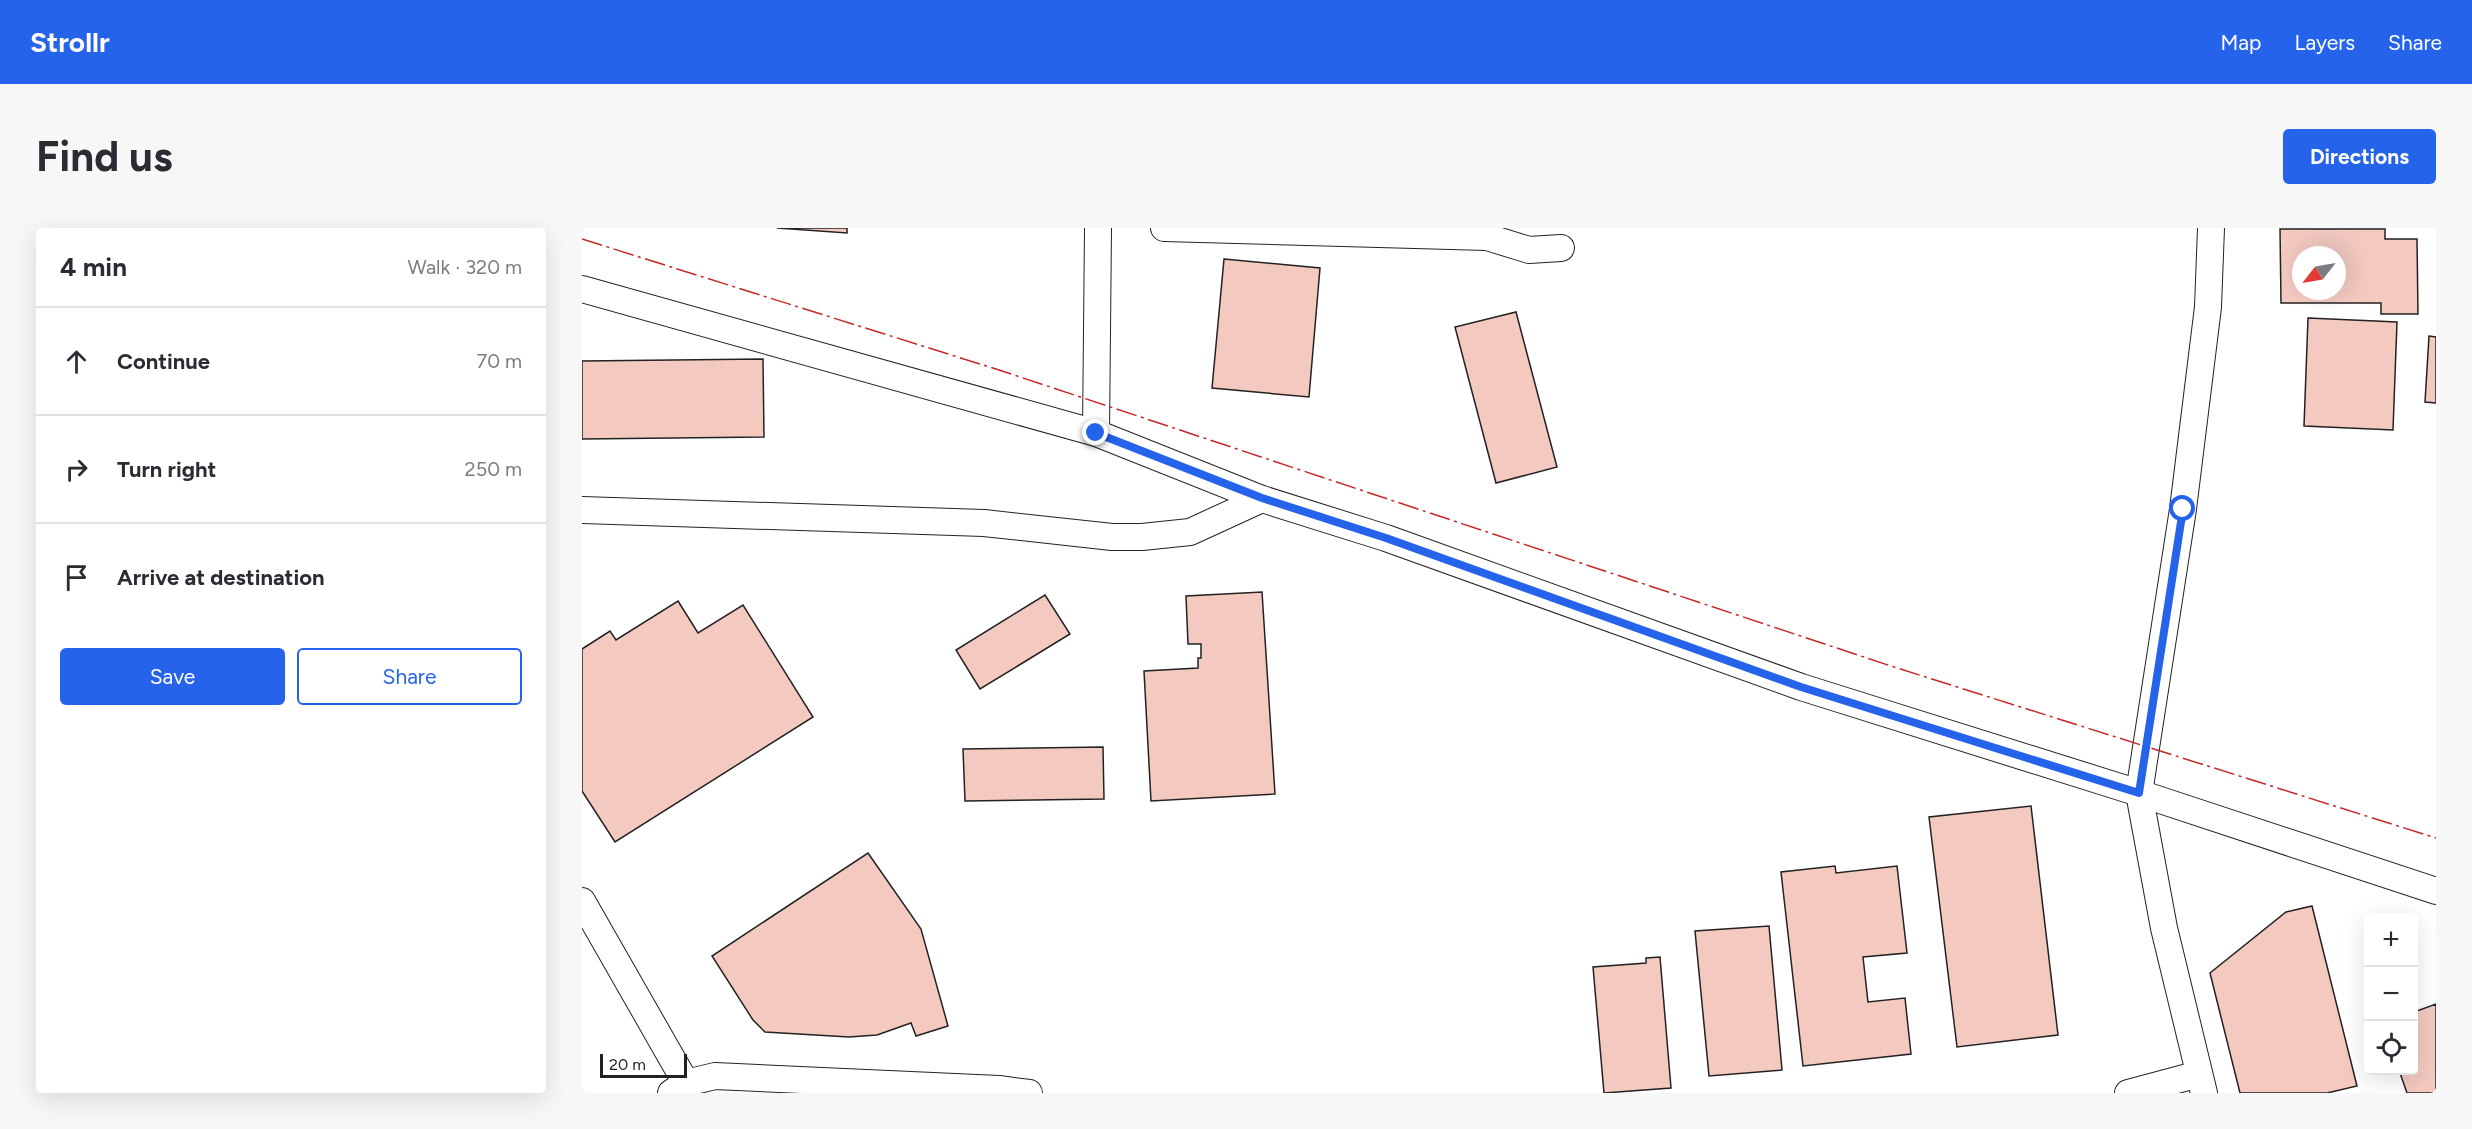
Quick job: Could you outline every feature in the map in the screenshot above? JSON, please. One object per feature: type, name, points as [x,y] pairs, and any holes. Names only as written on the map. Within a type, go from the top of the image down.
[{"type":"street","points":[[1096,433],[1098,228]]},
{"type":"street","points":[[1164,228],[1487,237],[1528,250],[1562,248]]},
{"type":"street","points":[[2128,1093],[2201,1084],[2164,928],[2139,793],[2183,509],[2208,307],[2211,228]]},
{"type":"street","points":[[582,289],[1096,433],[1262,498],[1386,538],[1801,687],[2139,793],[2436,891]]},
{"type":"street","points":[[582,510],[984,523],[1112,537],[1142,537],[1190,532],[1262,498]]},
{"type":"street","points":[[582,901],[679,1088],[715,1076],[999,1089],[1029,1093]]},
{"type":"building","points":[[777,228],[847,228],[847,233]]},
{"type":"building","points":[[2280,229],[2385,229],[2385,239],[2417,239],[2418,314],[2381,314],[2381,303],[2281,303]]},
{"type":"building","points":[[1224,259],[1320,268],[1309,397],[1212,388]]},
{"type":"building","points":[[1516,312],[1557,467],[1496,483],[1455,327]]},
{"type":"building","points":[[2308,318],[2397,322],[2393,430],[2304,426]]},
{"type":"building","points":[[2429,336],[2436,337],[2436,403],[2425,402]]},
{"type":"building","points":[[763,359],[764,437],[582,439],[582,361]]},
{"type":"building","points":[[1262,592],[1275,794],[1151,801],[1144,671],[1198,668],[1201,644],[1188,644],[1186,596]]},
{"type":"building","points":[[1045,595],[1070,634],[980,689],[956,650]]},
{"type":"building","points":[[678,601],[698,633],[743,605],[813,717],[615,842],[582,791],[582,649],[610,631],[616,640]]},
{"type":"building","points":[[1103,747],[1104,799],[965,801],[963,749]]},
{"type":"building","points":[[2031,806],[2058,1035],[1957,1047],[1929,817]]},
{"type":"building","points":[[868,853],[921,929],[948,1026],[916,1036],[911,1023],[877,1035],[849,1037],[765,1032],[753,1020],[712,956]]},
{"type":"building","points":[[1835,866],[1836,873],[1897,866],[1907,953],[1863,957],[1868,1002],[1905,998],[1911,1054],[1803,1066],[1781,872]]},
{"type":"building","points":[[2312,906],[2357,1086],[2327,1093],[2240,1093],[2210,973],[2286,912]]},
{"type":"building","points":[[1769,926],[1782,1070],[1709,1076],[1695,931]]},
{"type":"building","points":[[1660,957],[1671,1088],[1604,1093],[1593,967],[1646,963],[1646,958]]},
{"type":"building","points":[[2436,1004],[2436,1093],[2407,1093],[2401,1075],[2418,1075],[2418,1011]]},
{"type":"power","points":[[582,239],[999,370],[1897,668],[2436,838]]},
{"type":"route","points":[[1096,433],[1262,498],[1386,538],[1801,687],[2139,793],[2183,509]]}]
